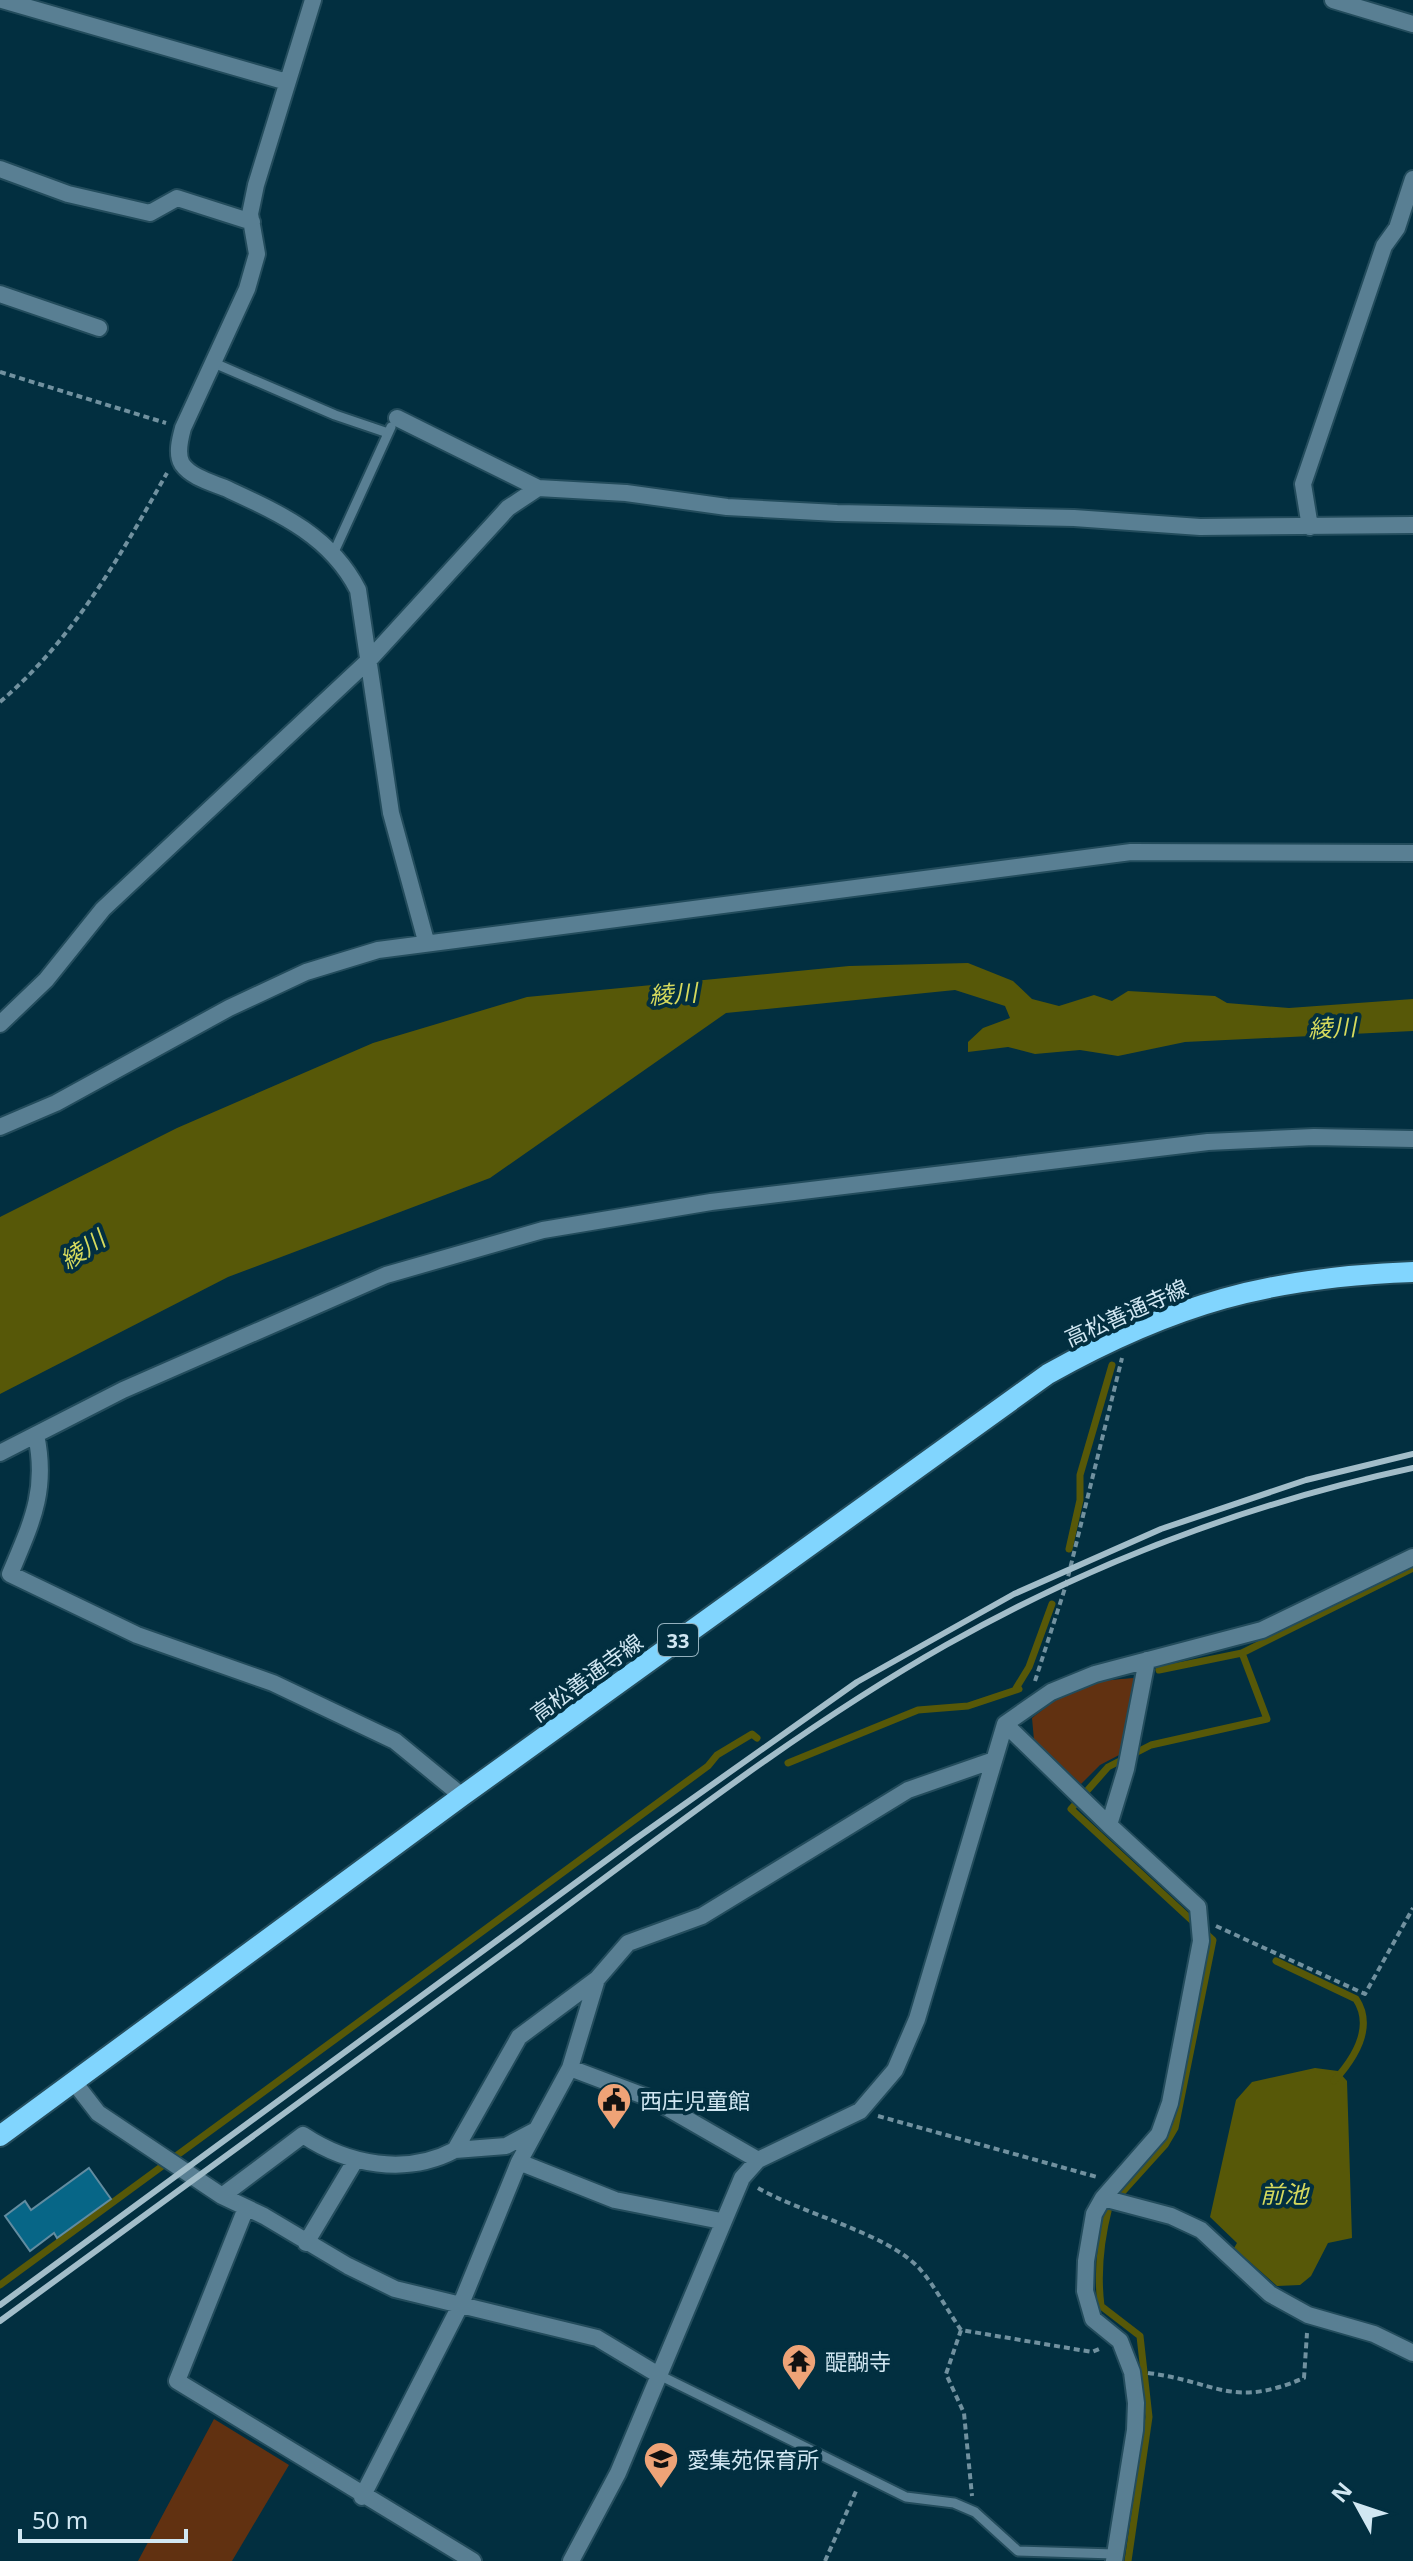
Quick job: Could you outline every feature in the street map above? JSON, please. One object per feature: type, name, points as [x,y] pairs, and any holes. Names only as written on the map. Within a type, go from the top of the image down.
[{"type":"main road","name":"高松善通寺線","points":[[0,2136],[462,1796],[1048,1374],[1123,1335],[1228,1296],[1267,1285],[1353,1274],[1413,1272]]},
{"type":"street","points":[[2,0],[287,82]]},
{"type":"street","points":[[313,0],[256,185],[252,222],[257,254],[254,266],[247,289],[183,428],[178,449],[180,462],[191,473],[269,508],[309,531],[334,552],[358,590],[391,813],[426,941]]},
{"type":"street","points":[[1333,0],[1413,24]]},
{"type":"street","points":[[0,169],[68,194],[150,213],[177,198],[252,222]]},
{"type":"street","points":[[1310,527],[1303,484],[1384,246],[1397,228],[1413,179]]},
{"type":"street","points":[[0,294],[99,328]]},
{"type":"street","points":[[397,418],[538,488],[626,493],[727,507],[837,513],[1074,518],[1200,527],[1413,525]]},
{"type":"street","points":[[0,1024],[46,980],[74,942],[145,867],[369,660],[508,508],[538,488]]},
{"type":"street","points":[[0,1127],[56,1103],[229,1008],[306,972],[378,950],[426,941],[1131,852],[1413,853]]},
{"type":"street","points":[[0,1453],[123,1390],[386,1275],[543,1230],[711,1202],[1208,1142],[1314,1137],[1413,1139]]},
{"type":"street","points":[[36,1435],[42,1463],[37,1510],[10,1574],[137,1635],[273,1683],[395,1741],[462,1796]]},
{"type":"street","points":[[571,2561],[618,2473],[721,2221],[742,2178],[758,2160],[860,2111],[895,2070],[917,2019],[1005,1724],[1032,1703],[1095,1674],[1262,1630],[1413,1557]]},
{"type":"street","points":[[1109,1825],[1126,1769],[1147,1660]]},
{"type":"street","points":[[1005,1724],[1200,1915],[1201,1941],[1170,2103],[1159,2134],[1114,2181],[1111,2201],[1094,2214],[1086,2261],[1085,2291],[1093,2319],[1120,2341],[1132,2372],[1136,2403],[1135,2430],[1114,2558]]},
{"type":"street","points":[[455,2150],[519,2037],[597,1979],[628,1943],[702,1916],[908,1790],[994,1760]]},
{"type":"street","points":[[362,2497],[461,2304],[519,2162],[570,2068],[597,1979]]},
{"type":"street","points":[[570,2068],[652,2099],[758,2160]]},
{"type":"street","points":[[74,2082],[98,2113],[222,2196],[395,2289],[597,2338],[657,2374]]},
{"type":"street","points":[[222,2196],[303,2135],[355,2161],[405,2165],[439,2158],[455,2150],[506,2146],[536,2130]]},
{"type":"street","points":[[306,2243],[355,2161]]},
{"type":"street","points":[[519,2162],[615,2200],[721,2221]]},
{"type":"street","points":[[1111,2201],[1171,2216],[1201,2230],[1270,2294],[1308,2315],[1374,2334],[1413,2353]]},
{"type":"street","points":[[246,2208],[177,2381],[362,2497],[473,2561]]},
{"type":"lane","points":[[214,363],[335,415],[388,433]]},
{"type":"lane","points":[[334,552],[397,418]]},
{"type":"lane","points":[[657,2374],[906,2497],[954,2503],[975,2512],[1018,2551],[1114,2558]]},
{"type":"path","points":[[0,372],[183,428]]},
{"type":"path","points":[[0,702],[71,629],[101,587],[168,471],[180,462]]},
{"type":"path","points":[[1032,1703],[1038,1664],[1066,1585],[1122,1361],[1123,1335]]},
{"type":"path","points":[[1200,1915],[1215,1925],[1365,1994],[1413,1908]]},
{"type":"path","points":[[860,2111],[1114,2181]]},
{"type":"path","points":[[742,2178],[781,2201],[897,2250],[919,2268],[961,2330],[1092,2352],[1120,2341]]},
{"type":"path","points":[[1152,2373],[1233,2395],[1270,2393],[1304,2378],[1308,2315]]},
{"type":"path","points":[[961,2330],[946,2374],[964,2413],[975,2512]]},
{"type":"path","points":[[825,2561],[863,2476]]},
{"type":"shaded area","points":[[1135,1678],[1121,1754],[1100,1765],[1081,1784],[1034,1740],[1032,1718],[1079,1687]]},
{"type":"shaded area","points":[[214,2419],[289,2465],[232,2561],[138,2561]]},
{"type":"water","name":"綾川","points":[[968,963],[1013,981],[1032,999],[1059,1006],[1094,995],[1112,1001],[1128,991],[1215,996],[1227,1003],[1289,1008],[1413,999],[1413,1031],[1185,1042],[1118,1056],[1080,1050],[1035,1054],[1008,1047],[968,1052],[968,1042],[983,1028],[1010,1018],[1005,1006],[955,990],[726,1013],[490,1178],[228,1277],[0,1394],[0,1217],[177,1128],[373,1043],[527,997],[849,966]]},
{"type":"water","name":"前池","points":[[1315,2068],[1338,2071],[1347,2081],[1352,2238],[1328,2243],[1311,2276],[1300,2285],[1277,2286],[1234,2248],[1237,2243],[1210,2217],[1236,2100],[1252,2082]]},
{"type":"building","points":[[89,2168],[111,2199],[57,2238],[54,2233],[30,2251],[5,2216],[25,2201],[31,2210]]},
{"type":"waterway","points":[[1069,1549],[1080,1500],[1080,1475],[1112,1365]]},
{"type":"waterway","points":[[1159,1670],[1242,1653],[1413,1568]]},
{"type":"waterway","points":[[1015,1690],[1029,1667],[1052,1604]]},
{"type":"waterway","points":[[1128,2561],[1149,2417],[1140,2336],[1101,2306],[1099,2281],[1102,2244],[1109,2207],[1165,2145],[1175,2128],[1213,1940],[1071,1809],[1108,1767],[1151,1745],[1267,1719],[1242,1653]]},
{"type":"waterway","points":[[788,1763],[918,1710],[968,1706],[1019,1689]]},
{"type":"waterway","points":[[0,2285],[708,1766],[717,1755],[752,1734],[757,1738]]},
{"type":"waterway","points":[[1276,1961],[1356,1999],[1361,2010],[1363,2032],[1355,2053],[1334,2081]]},
{"type":"railway","points":[[0,2305],[634,1840],[857,1682],[1014,1594],[1161,1529],[1306,1480],[1413,1454]]},
{"type":"railway","points":[[0,2321],[728,1787],[890,1678],[1001,1615],[1115,1562],[1292,1499],[1413,1468]]},
{"type":"place","name":"西庄児童館","points":[[614,2131]]},
{"type":"place","name":"醍醐寺","points":[[799,2392]]},
{"type":"place","name":"愛集苑保育所","points":[[661,2490]]}]
